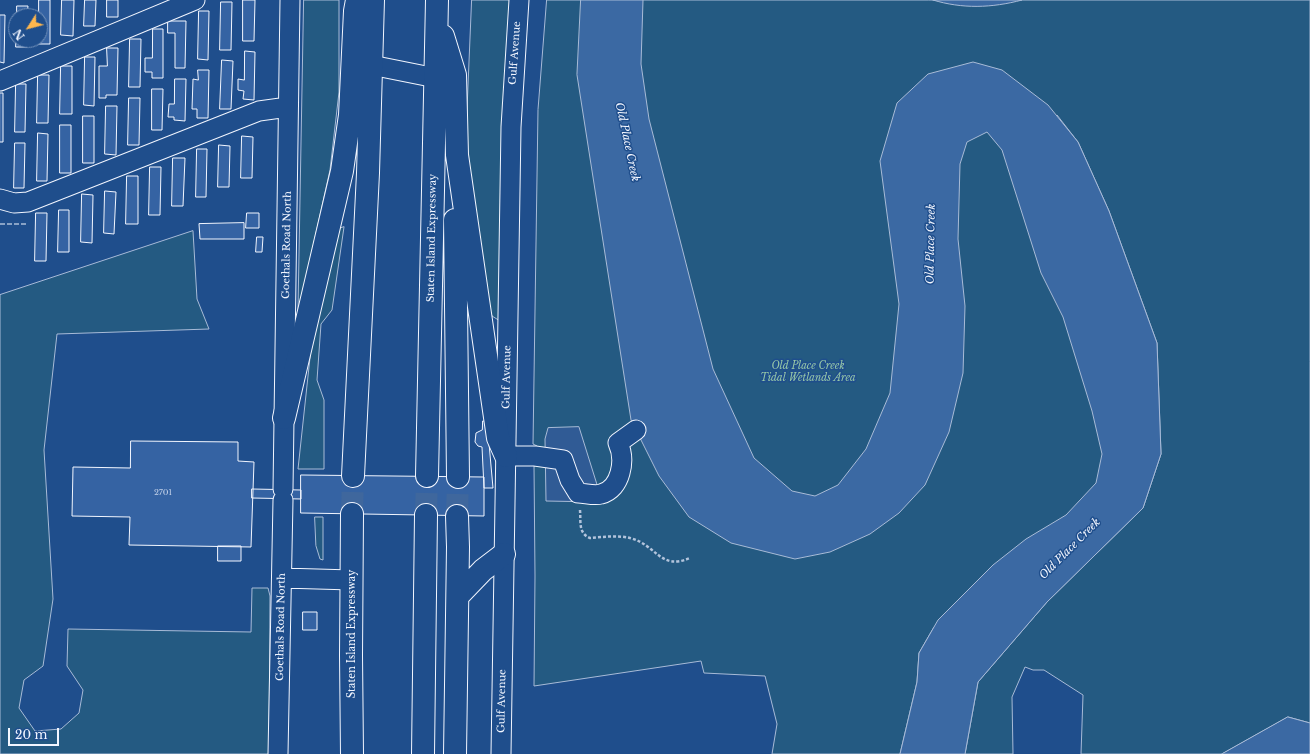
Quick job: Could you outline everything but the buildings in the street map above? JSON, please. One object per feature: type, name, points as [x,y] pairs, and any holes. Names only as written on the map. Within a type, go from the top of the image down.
[{"type":"highway","points":[[284,418],[342,171],[350,115],[355,11],[357,0]]},
{"type":"highway","points":[[353,476],[368,173],[373,0]]},
{"type":"highway","points":[[437,8],[455,75],[457,155],[454,193],[457,296],[458,477]]},
{"type":"highway","name":"Staten Island Expressway","points":[[427,476],[437,8]]},
{"type":"highway","points":[[457,155],[498,438],[506,456]]},
{"type":"highway","name":"Staten Island Expressway","points":[[352,514],[352,754]]},
{"type":"highway","points":[[423,754],[426,515]]},
{"type":"highway","points":[[455,754],[458,596],[457,516]]},
{"type":"highway","points":[[458,596],[483,570],[504,554]]},
{"type":"street","points":[[0,81],[194,0]]},
{"type":"street","name":"Goethals Road North","points":[[278,754],[290,0]]},
{"type":"street","name":"Gulf Avenue","points":[[501,754],[511,120],[519,0]]},
{"type":"street","points":[[371,65],[436,78]]},
{"type":"street","points":[[0,199],[14,203],[28,202],[259,111],[288,107]]},
{"type":"street","points":[[506,456],[535,456],[562,460],[570,480],[578,493],[599,495],[616,485],[620,470],[622,452],[618,443],[636,430]]},
{"type":"street","points":[[282,578],[352,580]]},
{"type":"path","points":[[579,503],[582,524],[580,531],[585,536],[590,538],[630,538],[646,545],[664,560],[673,563],[690,558]]},
{"type":"green space","points":[[304,0],[339,0],[339,92],[330,170],[298,314]]},
{"type":"green space","points":[[472,0],[514,0],[500,321],[492,316],[487,301],[465,159]]},
{"type":"green space","name":"Old Place Creek Tidal Wetlands Area","points":[[547,0],[1310,0],[1310,723],[1288,717],[1222,754],[1081,754],[1083,695],[1044,670],[1033,670],[1025,667],[1012,697],[1013,754],[965,754],[978,682],[1047,602],[1143,508],[1161,454],[1157,343],[1109,211],[1078,142],[1057,115],[1010,157],[1060,276],[1083,320],[1111,415],[1121,457],[1116,487],[1086,518],[1045,542],[1013,568],[958,623],[934,627],[919,653],[917,682],[900,754],[772,754],[777,724],[765,676],[704,673],[701,661],[534,686],[534,466],[537,465],[537,446],[533,444],[538,110]]},
{"type":"green space","points":[[344,227],[332,310],[321,324],[317,380],[324,400],[324,469],[298,469],[312,339],[338,229]]},
{"type":"green space","points":[[193,231],[197,299],[209,329],[57,334],[44,450],[53,599],[43,666],[24,680],[19,708],[35,731],[61,729],[79,713],[83,690],[67,666],[68,629],[251,632],[252,588],[268,588],[270,596],[269,754],[0,754],[0,295]]},
{"type":"green space","points":[[315,517],[323,517],[323,560],[320,559],[316,546]]},
{"type":"shaded area","points":[[579,427],[599,491],[598,502],[546,501],[545,439],[548,428]]},
{"type":"water","name":"Old Place Creek","points":[[581,0],[643,0],[641,64],[649,119],[713,369],[754,458],[792,491],[815,496],[838,485],[866,449],[890,393],[899,304],[880,161],[897,103],[928,74],[973,62],[1002,70],[1048,105],[1078,142],[1109,211],[1157,343],[1161,454],[1143,508],[1047,602],[978,682],[965,754],[900,754],[917,682],[919,653],[938,620],[993,565],[1026,539],[1066,515],[1096,483],[1102,454],[1092,411],[1063,317],[1041,273],[1002,150],[987,132],[967,142],[960,164],[958,239],[965,306],[963,373],[949,432],[925,485],[899,513],[870,534],[830,552],[795,559],[731,543],[689,517],[659,476],[631,420],[577,75]]},
{"type":"water","points":[[933,0],[1022,0],[1000,5],[966,6]]},
{"type":"water","points":[[1288,717],[1310,723],[1310,754],[1222,754]]},
{"type":"tunnel","points":[[352,514],[353,476]]},
{"type":"tunnel","points":[[426,515],[427,476]]},
{"type":"tunnel","points":[[457,516],[458,477]]},
{"type":"fence","points":[[0,224],[26,224]]}]
